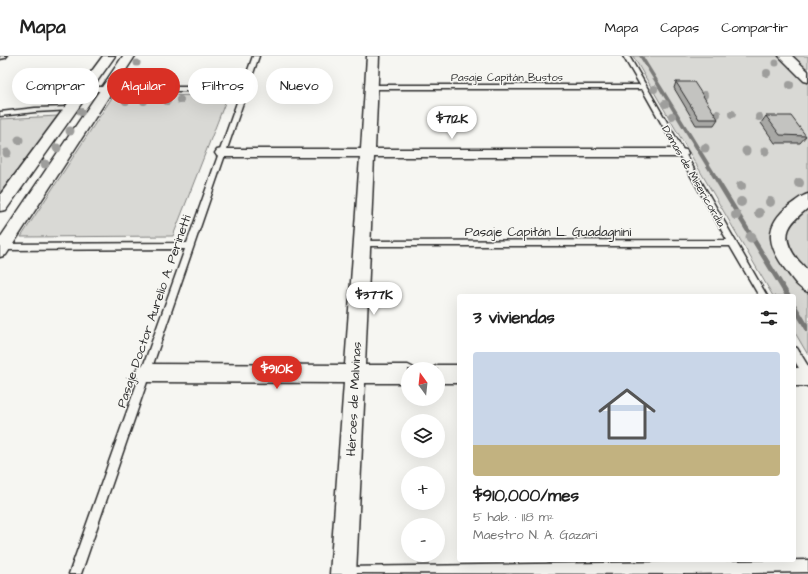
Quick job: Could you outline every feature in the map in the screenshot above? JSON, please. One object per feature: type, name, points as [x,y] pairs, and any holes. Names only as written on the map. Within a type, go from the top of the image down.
[{"type":"street","points":[[99,69],[108,56]]},
{"type":"street","points":[[121,68],[129,56]]},
{"type":"street","name":"Héroes de Malvinas","points":[[343,573],[373,56]]},
{"type":"street","points":[[784,56],[808,78]]},
{"type":"street","points":[[1,248],[107,89]]},
{"type":"street","points":[[0,206],[74,104]]},
{"type":"street","points":[[222,153],[681,153]]},
{"type":"street","points":[[808,199],[784,220],[778,234],[779,244],[808,286]]},
{"type":"street","points":[[145,373],[401,374]]},
{"type":"street","points":[[445,374],[457,374]]},
{"type":"street","points":[[796,377],[808,376]]},
{"type":"lane","name":"Pasaje Doctor Aurelio A. Perinetti","points":[[252,68],[256,56]]},
{"type":"lane","name":"Damas de Misericordia","points":[[626,56],[762,294]]},
{"type":"lane","name":"Pasaje Capitán Bustos","points":[[371,87],[644,87]]},
{"type":"lane","points":[[99,89],[107,89]]},
{"type":"lane","name":"Pasaje Doctor Aurelio A. Perinetti","points":[[75,574],[239,104]]},
{"type":"lane","points":[[0,114],[35,110],[70,109]]},
{"type":"lane","name":"Pasaje Capitán L. Guadagnini","points":[[363,244],[732,242]]},
{"type":"lane","points":[[1,248],[190,246]]},
{"type":"lane","points":[[796,355],[808,376]]},
{"type":"lane","points":[[343,573],[808,566]]},
{"type":"shaded area","points":[[633,56],[808,56],[808,355],[796,334],[796,294],[772,294]]},
{"type":"shaded area","points":[[180,95],[188,95],[188,104],[224,104],[173,236],[21,237],[108,104],[180,104]]},
{"type":"shaded area","points":[[58,116],[0,193],[0,119]]},
{"type":"building","points":[[676,82],[694,82],[718,119],[699,119]]},
{"type":"building","points":[[766,116],[791,116],[806,136],[780,135]]},
{"type":"waterway","points":[[641,56],[787,294]]},
{"type":"waterway","points":[[796,309],[808,329]]}]
